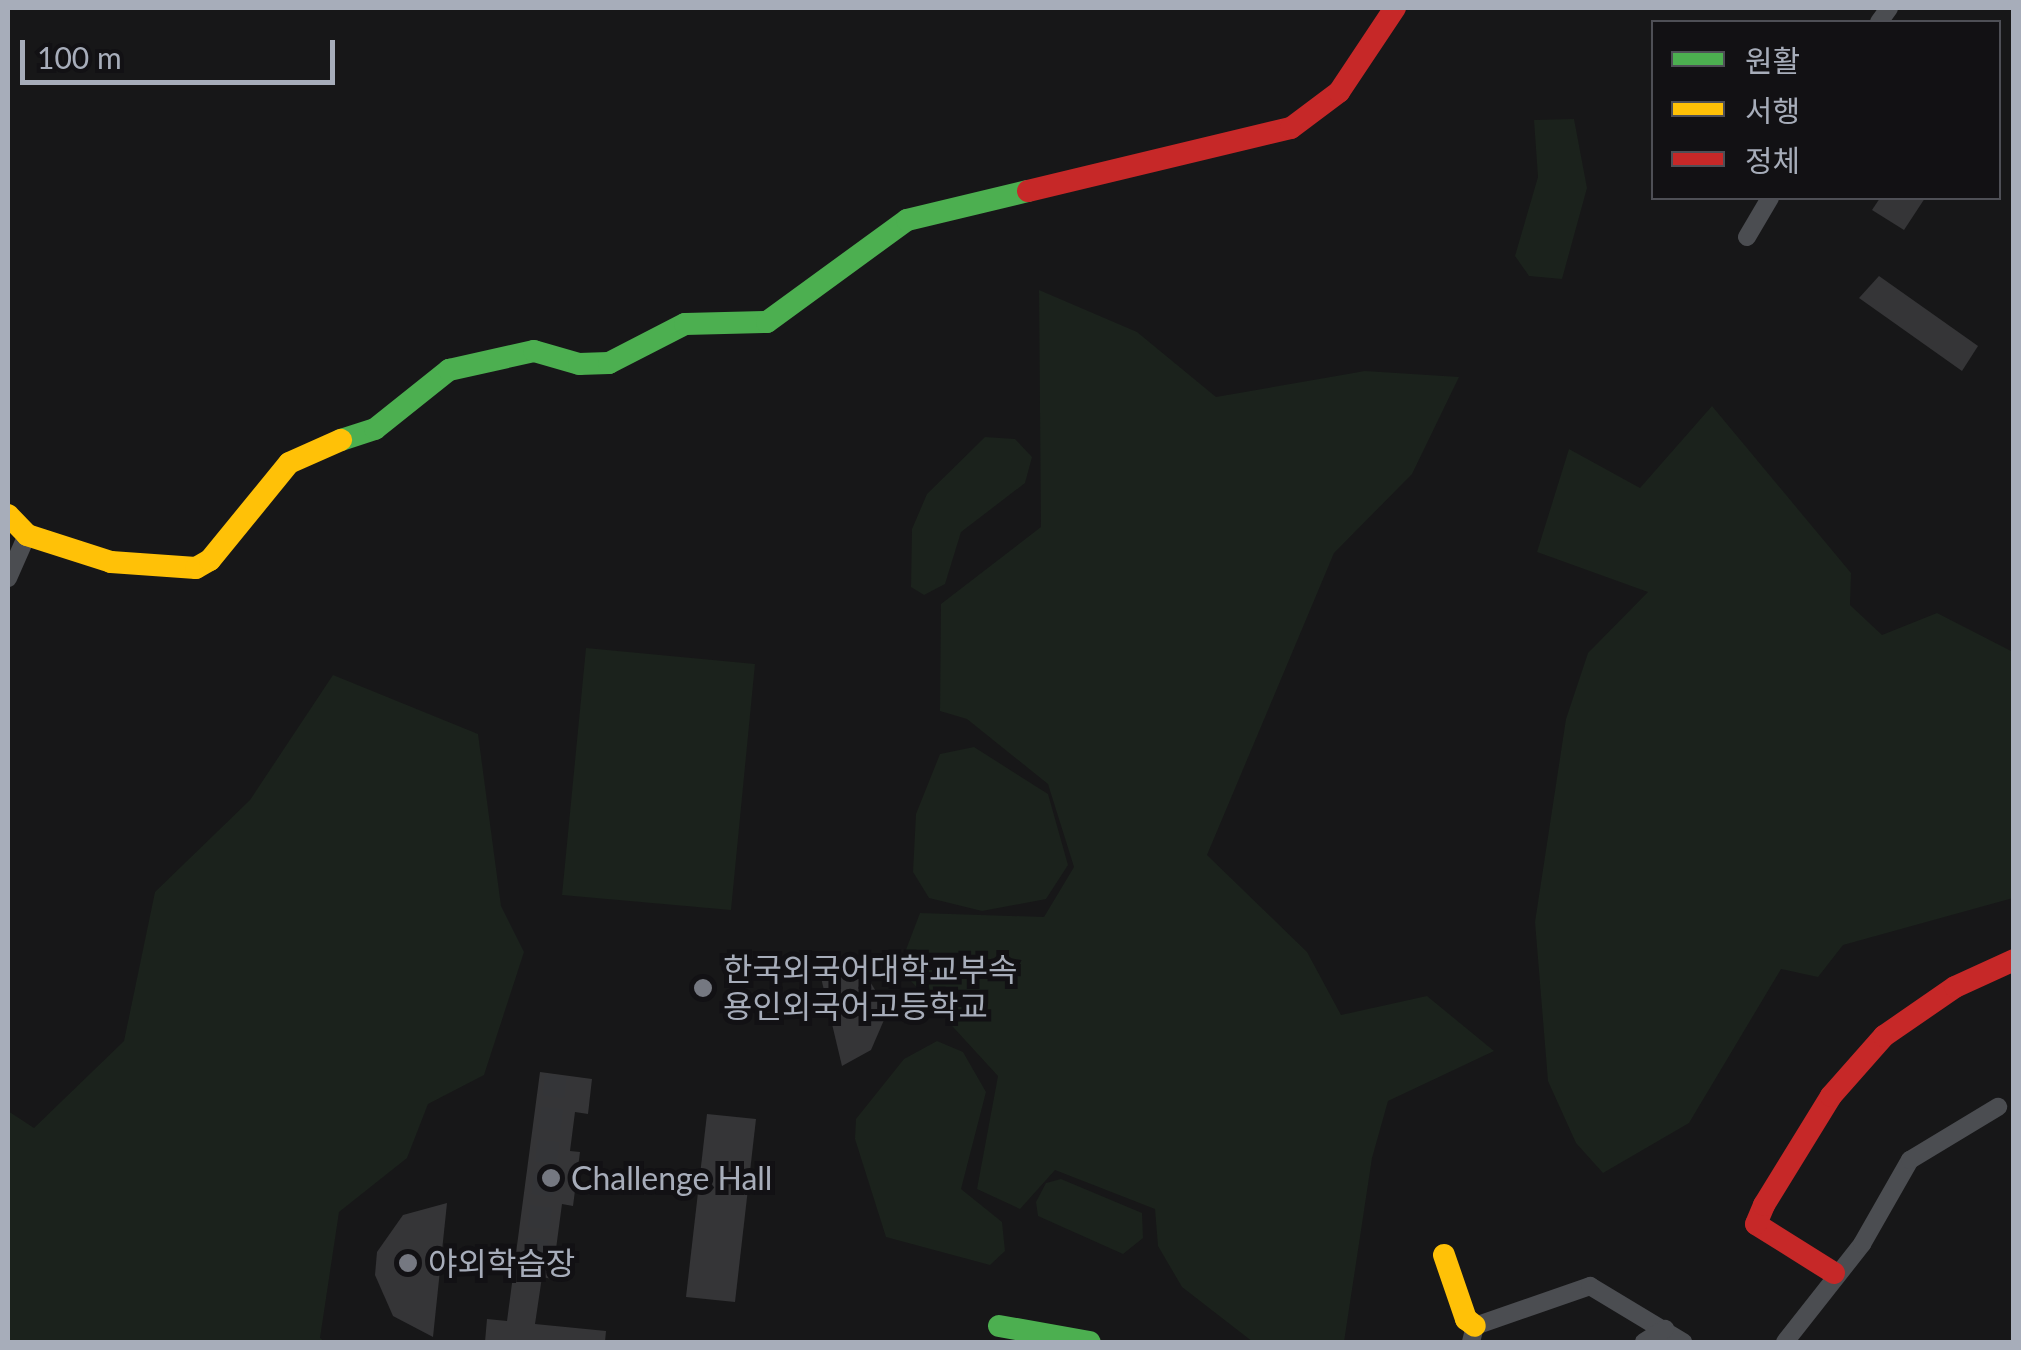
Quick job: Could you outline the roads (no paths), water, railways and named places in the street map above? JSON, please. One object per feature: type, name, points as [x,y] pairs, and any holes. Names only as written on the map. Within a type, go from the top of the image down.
[{"type":"street","points":[[8,515],[27,535],[136,568],[196,568],[210,560],[288,463],[308,450],[375,429],[449,370],[534,351],[579,364],[609,363],[684,324],[766,322],[907,220],[1292,128],[1340,92],[1395,8]]},
{"type":"street","points":[[1747,237],[1769,200]]},
{"type":"street","points":[[8,578],[27,535]]},
{"type":"street","points":[[1834,1273],[1756,1224],[1764,1205],[1830,1096],[1884,1036],[1955,986],[2014,960]]},
{"type":"street","points":[[1785,1342],[1834,1273],[1862,1244],[1910,1160],[1998,1107]]},
{"type":"street","points":[[1444,1255],[1473,1334],[1590,1286],[1683,1342]]},
{"type":"street","points":[[998,1326],[1090,1342]]},
{"type":"street","points":[[1644,1342],[1664,1328]]},
{"type":"tunnel","points":[[554,1263],[535,1261],[556,1075]]},
{"type":"place","name":"한국외국어대학교부속 용인외국어고등학교","points":[[703,988]]},
{"type":"place","name":"Challenge Hall","points":[[551,1178]]},
{"type":"place","name":"야외학습장","points":[[408,1263]]}]
